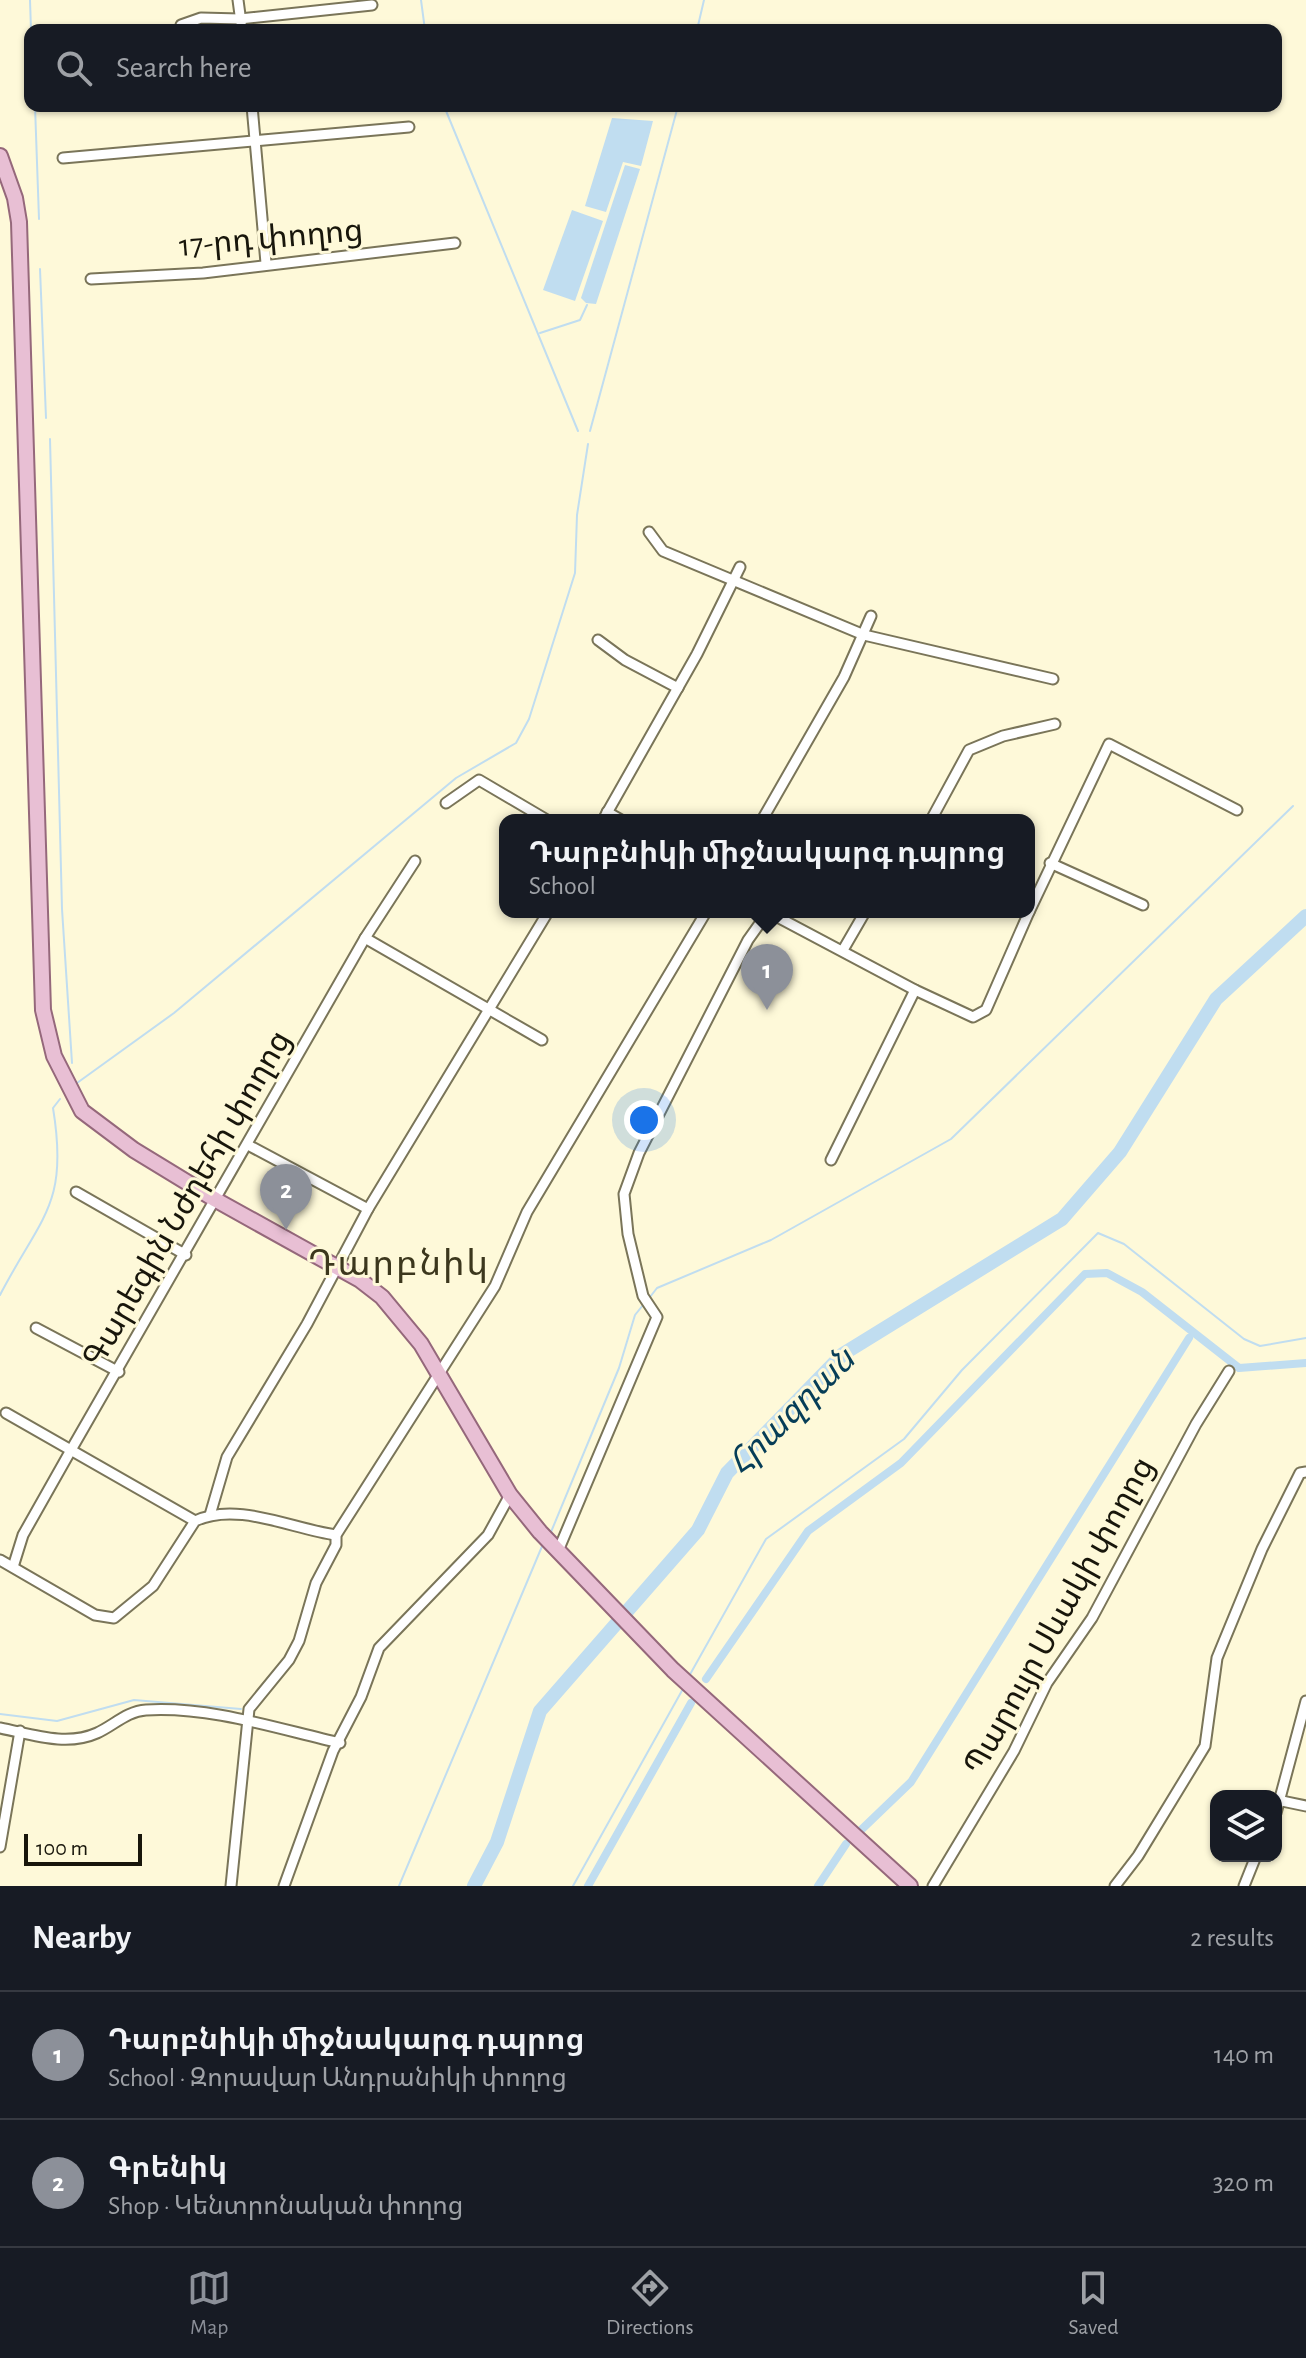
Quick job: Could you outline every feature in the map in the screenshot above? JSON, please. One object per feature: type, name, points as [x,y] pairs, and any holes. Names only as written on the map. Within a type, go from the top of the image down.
[{"type":"main road","points":[[0,156],[15,198],[19,222],[43,1010],[54,1056],[63,1076],[82,1111],[102,1129],[216,1200],[369,1286],[395,1309],[438,1371],[510,1495],[540,1532],[679,1676],[910,1886]]},
{"type":"street","points":[[238,0],[241,24]]},
{"type":"street","points":[[184,24],[201,18],[240,19],[372,5]]},
{"type":"street","points":[[253,112],[266,263]]},
{"type":"street","points":[[63,158],[409,127]]},
{"type":"street","name":"17-րդ փողոց","points":[[91,279],[203,273],[266,263],[375,255],[455,243]]},
{"type":"street","points":[[649,532],[663,551],[864,635],[1053,679]]},
{"type":"street","points":[[606,814],[678,688],[740,567]]},
{"type":"street","points":[[765,814],[822,717],[871,616]]},
{"type":"street","points":[[598,640],[625,660],[678,688]]},
{"type":"street","points":[[934,814],[969,750],[1003,736],[1055,724]]},
{"type":"street","points":[[1035,898],[1109,744],[1237,810]]},
{"type":"street","points":[[446,803],[479,780],[537,814]]},
{"type":"street","name":"Գարեգին Նժդեհի փողոց","points":[[13,1567],[23,1535],[71,1450],[119,1372],[365,938],[415,861]]},
{"type":"street","points":[[1050,863],[1143,905]]},
{"type":"street","points":[[210,1515],[227,1457],[307,1324],[368,1209],[544,918]]},
{"type":"street","points":[[231,1886],[249,1709],[289,1660],[299,1641],[316,1583],[336,1545],[336,1535],[495,1286],[527,1212],[702,918]]},
{"type":"street","points":[[554,1547],[657,1317],[643,1296],[628,1234],[624,1194],[639,1153],[748,940],[764,918]]},
{"type":"street","points":[[780,918],[915,990],[973,1017],[981,1015],[1026,918]]},
{"type":"street","points":[[843,950],[862,918]]},
{"type":"street","points":[[365,938],[542,1040]]},
{"type":"street","points":[[831,1160],[915,990]]},
{"type":"street","points":[[248,1145],[368,1209]]},
{"type":"street","points":[[76,1192],[186,1255]]},
{"type":"street","points":[[36,1328],[119,1372]]},
{"type":"street","name":"Պարույր Սևակի փողոց","points":[[933,1886],[1014,1751],[1047,1683],[1092,1618],[1196,1424],[1229,1371]]},
{"type":"street","points":[[6,1413],[195,1521]]},
{"type":"street","points":[[1115,1886],[1138,1856],[1205,1746],[1217,1658],[1262,1549],[1300,1473],[1306,1472]]},
{"type":"street","points":[[284,1886],[333,1751],[340,1743],[379,1648],[488,1535],[510,1495]]},
{"type":"street","points":[[0,1560],[95,1615],[114,1618],[153,1586],[195,1521],[210,1515],[253,1517],[336,1535]]},
{"type":"street","points":[[1306,1701],[1282,1801],[1306,1806]]},
{"type":"street","points":[[0,1728],[48,1738],[77,1739],[96,1734],[134,1711],[148,1710],[246,1722],[340,1743]]},
{"type":"street","points":[[0,1847],[20,1731]]},
{"type":"street","points":[[1244,1886],[1254,1862]]},
{"type":"water","points":[[612,118],[653,121],[641,166],[623,162],[606,212],[585,206]]},
{"type":"water","points":[[625,165],[640,169],[596,304],[586,303],[581,298]]},
{"type":"water","points":[[572,210],[603,221],[575,301],[543,290]]},
{"type":"waterway","points":[[30,0],[31,24]]},
{"type":"waterway","points":[[421,0],[424,24]]},
{"type":"waterway","points":[[698,24],[704,0]]},
{"type":"waterway","points":[[35,112],[39,219]]},
{"type":"waterway","points":[[446,112],[578,431]]},
{"type":"waterway","points":[[590,431],[676,112]]},
{"type":"waterway","points":[[40,269],[46,418]]},
{"type":"waterway","points":[[540,333],[580,320],[587,305]]},
{"type":"waterway","points":[[50,439],[62,909],[72,1063]]},
{"type":"waterway","points":[[77,1083],[174,1013],[456,778],[516,743],[529,719],[575,573],[577,515],[588,444]]},
{"type":"waterway","points":[[650,1297],[657,1288],[771,1240],[951,1139],[1293,806]]},
{"type":"waterway","name":"Հրազդան","points":[[474,1886],[497,1842],[540,1711],[698,1530],[727,1473],[843,1354],[1062,1219],[1120,1152],[1216,999],[1306,916]]},
{"type":"waterway","points":[[0,1295],[39,1227],[54,1189],[57,1141],[53,1108],[60,1099]]},
{"type":"waterway","points":[[688,1678],[766,1539],[904,1439],[962,1370],[1098,1233],[1124,1244],[1244,1339],[1260,1346],[1306,1338]]},
{"type":"waterway","points":[[706,1679],[808,1531],[901,1463],[1085,1274],[1107,1273],[1142,1292],[1239,1368],[1306,1363]]},
{"type":"waterway","points":[[551,1532],[619,1368],[635,1315],[643,1305]]},
{"type":"waterway","points":[[860,1831],[911,1782],[1189,1338]]},
{"type":"waterway","points":[[399,1886],[543,1544]]},
{"type":"waterway","points":[[573,1886],[684,1687]]},
{"type":"waterway","points":[[0,1714],[57,1721],[134,1700],[241,1709]]},
{"type":"waterway","points":[[588,1886],[691,1703]]},
{"type":"waterway","points":[[818,1886],[846,1844]]},
{"type":"place","name":"Դարբնիկի միջնակարգ դպրոց","points":[[767,1010]]},
{"type":"place","name":"Գրենիկ","points":[[286,1230]]},
{"type":"district","name":"Դարբնիկ","points":[[399,1264]]}]
